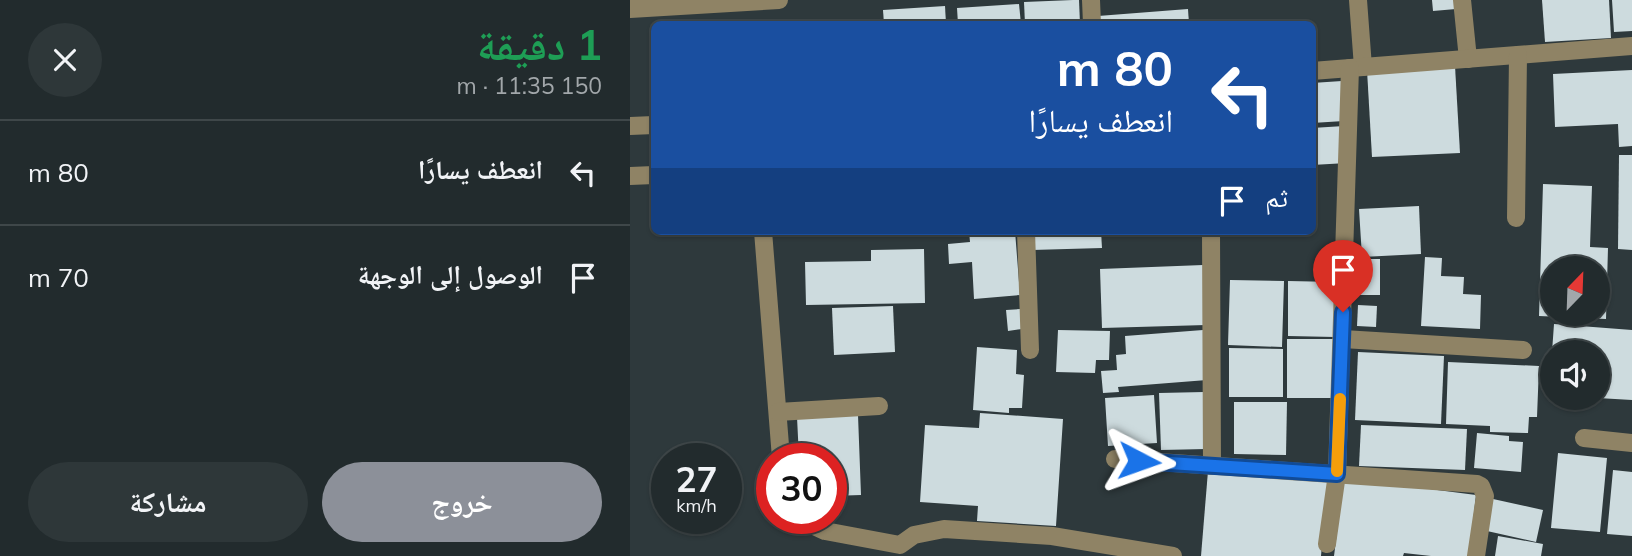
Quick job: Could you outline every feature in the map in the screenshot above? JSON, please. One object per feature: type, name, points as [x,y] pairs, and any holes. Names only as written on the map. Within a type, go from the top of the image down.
[{"type":"street","points":[[630,9],[779,0]]},
{"type":"street","points":[[1091,0],[1092,21]]},
{"type":"street","points":[[1327,544],[1337,474],[1358,0]]},
{"type":"street","points":[[1462,0],[1468,60]]},
{"type":"street","points":[[1316,71],[1632,46]]},
{"type":"street","points":[[1516,218],[1518,55]]},
{"type":"street","points":[[630,126],[651,125]]},
{"type":"street","points":[[630,176],[651,175]]},
{"type":"street","points":[[763,235],[780,443]]},
{"type":"street","points":[[1026,235],[1030,350]]},
{"type":"street","points":[[1211,235],[1212,466]]},
{"type":"street","points":[[1343,339],[1523,350]]},
{"type":"street","points":[[778,412],[879,406]]},
{"type":"street","points":[[1584,438],[1632,443]]},
{"type":"street","points":[[1115,460],[1472,483],[1481,486],[1485,496],[1476,556]]},
{"type":"street","points":[[837,534],[899,550],[914,536],[944,529],[1052,536],[1173,556]]},
{"type":"building","points":[[1079,0],[1080,21],[1025,21],[1024,2]]},
{"type":"building","points":[[1432,0],[1456,0],[1456,9],[1433,11]]},
{"type":"building","points":[[1542,0],[1609,0],[1611,38],[1545,42]]},
{"type":"building","points":[[1612,0],[1632,0],[1632,31],[1614,32]]},
{"type":"building","points":[[1019,4],[1021,21],[958,21],[957,8]]},
{"type":"building","points":[[945,6],[946,21],[884,21],[883,10]]},
{"type":"building","points":[[1188,9],[1189,21],[1099,21],[1098,16]]},
{"type":"building","points":[[1455,66],[1460,153],[1372,157],[1367,70]]},
{"type":"building","points":[[1632,70],[1632,146],[1619,147],[1618,124],[1555,127],[1553,74]]},
{"type":"building","points":[[1342,81],[1344,121],[1316,123],[1316,83]]},
{"type":"building","points":[[1344,126],[1347,163],[1316,165],[1316,128]]},
{"type":"building","points":[[1619,155],[1632,155],[1632,250],[1618,249]]},
{"type":"building","points":[[1543,184],[1592,186],[1590,247],[1608,248],[1608,256],[1541,256]]},
{"type":"building","points":[[1419,206],[1421,254],[1362,257],[1359,209]]},
{"type":"building","points":[[969,235],[1015,235],[1020,295],[974,299],[972,262],[949,264],[948,244],[970,242]]},
{"type":"building","points":[[1032,235],[1101,235],[1102,248],[1032,250]]},
{"type":"building","points":[[924,249],[925,303],[806,305],[805,262],[871,261],[871,250]]},
{"type":"building","points":[[1425,257],[1442,258],[1441,276],[1464,277],[1463,294],[1481,295],[1480,329],[1421,326]]},
{"type":"building","points":[[1358,259],[1380,259],[1380,295],[1358,295]]},
{"type":"building","points":[[1203,265],[1206,325],[1102,328],[1100,269]]},
{"type":"building","points":[[1230,280],[1284,281],[1282,347],[1228,345]]},
{"type":"building","points":[[1288,281],[1336,282],[1335,337],[1288,336]]},
{"type":"building","points":[[1358,305],[1377,306],[1376,327],[1357,326]]},
{"type":"building","points":[[893,306],[895,352],[834,355],[832,308]]},
{"type":"building","points":[[1020,309],[1022,329],[1008,331],[1006,310]]},
{"type":"building","points":[[1554,326],[1632,330],[1632,400],[1610,399],[1610,340],[1553,340]]},
{"type":"building","points":[[1058,330],[1110,331],[1109,360],[1096,360],[1095,373],[1056,372]]},
{"type":"building","points":[[1203,330],[1207,380],[1118,387],[1119,392],[1103,393],[1101,371],[1117,370],[1116,355],[1126,354],[1125,336]]},
{"type":"building","points":[[1287,339],[1338,339],[1338,398],[1287,398]]},
{"type":"building","points":[[977,347],[1017,350],[1016,374],[1024,375],[1022,408],[1009,408],[1009,413],[973,410]]},
{"type":"building","points":[[1229,348],[1283,349],[1283,397],[1229,397]]},
{"type":"building","points":[[1358,352],[1444,356],[1441,424],[1355,420]]},
{"type":"building","points":[[1448,362],[1539,366],[1537,417],[1529,417],[1528,433],[1490,432],[1490,426],[1446,424]]},
{"type":"building","points":[[1204,392],[1206,449],[1161,450],[1159,393]]},
{"type":"building","points":[[1154,395],[1157,443],[1108,446],[1105,398]]},
{"type":"building","points":[[1234,402],[1287,402],[1286,455],[1234,454]]},
{"type":"building","points":[[980,413],[1063,419],[1056,526],[977,521],[978,506],[920,502],[925,425],[979,428]]},
{"type":"building","points":[[858,415],[861,495],[847,495],[847,443],[798,443],[797,417]]},
{"type":"building","points":[[1361,425],[1467,429],[1465,470],[1359,466]]},
{"type":"building","points":[[1477,433],[1509,436],[1509,441],[1523,442],[1521,472],[1474,468]]},
{"type":"building","points":[[1558,453],[1607,458],[1600,532],[1551,528]]},
{"type":"building","points":[[1613,470],[1632,472],[1632,536],[1607,534]]},
{"type":"building","points":[[1208,471],[1328,481],[1321,556],[1201,556]]},
{"type":"building","points":[[1344,478],[1476,495],[1469,556],[1404,553],[1403,556],[1334,556]]},
{"type":"building","points":[[1493,499],[1543,510],[1536,542],[1487,531]]},
{"type":"building","points":[[1498,536],[1543,544],[1541,556],[1495,556]]},
{"type":"slow traffic","points":[[1337,471],[1340,399]]},
{"type":"route","points":[[1139,461],[1337,474],[1343,312]]}]
